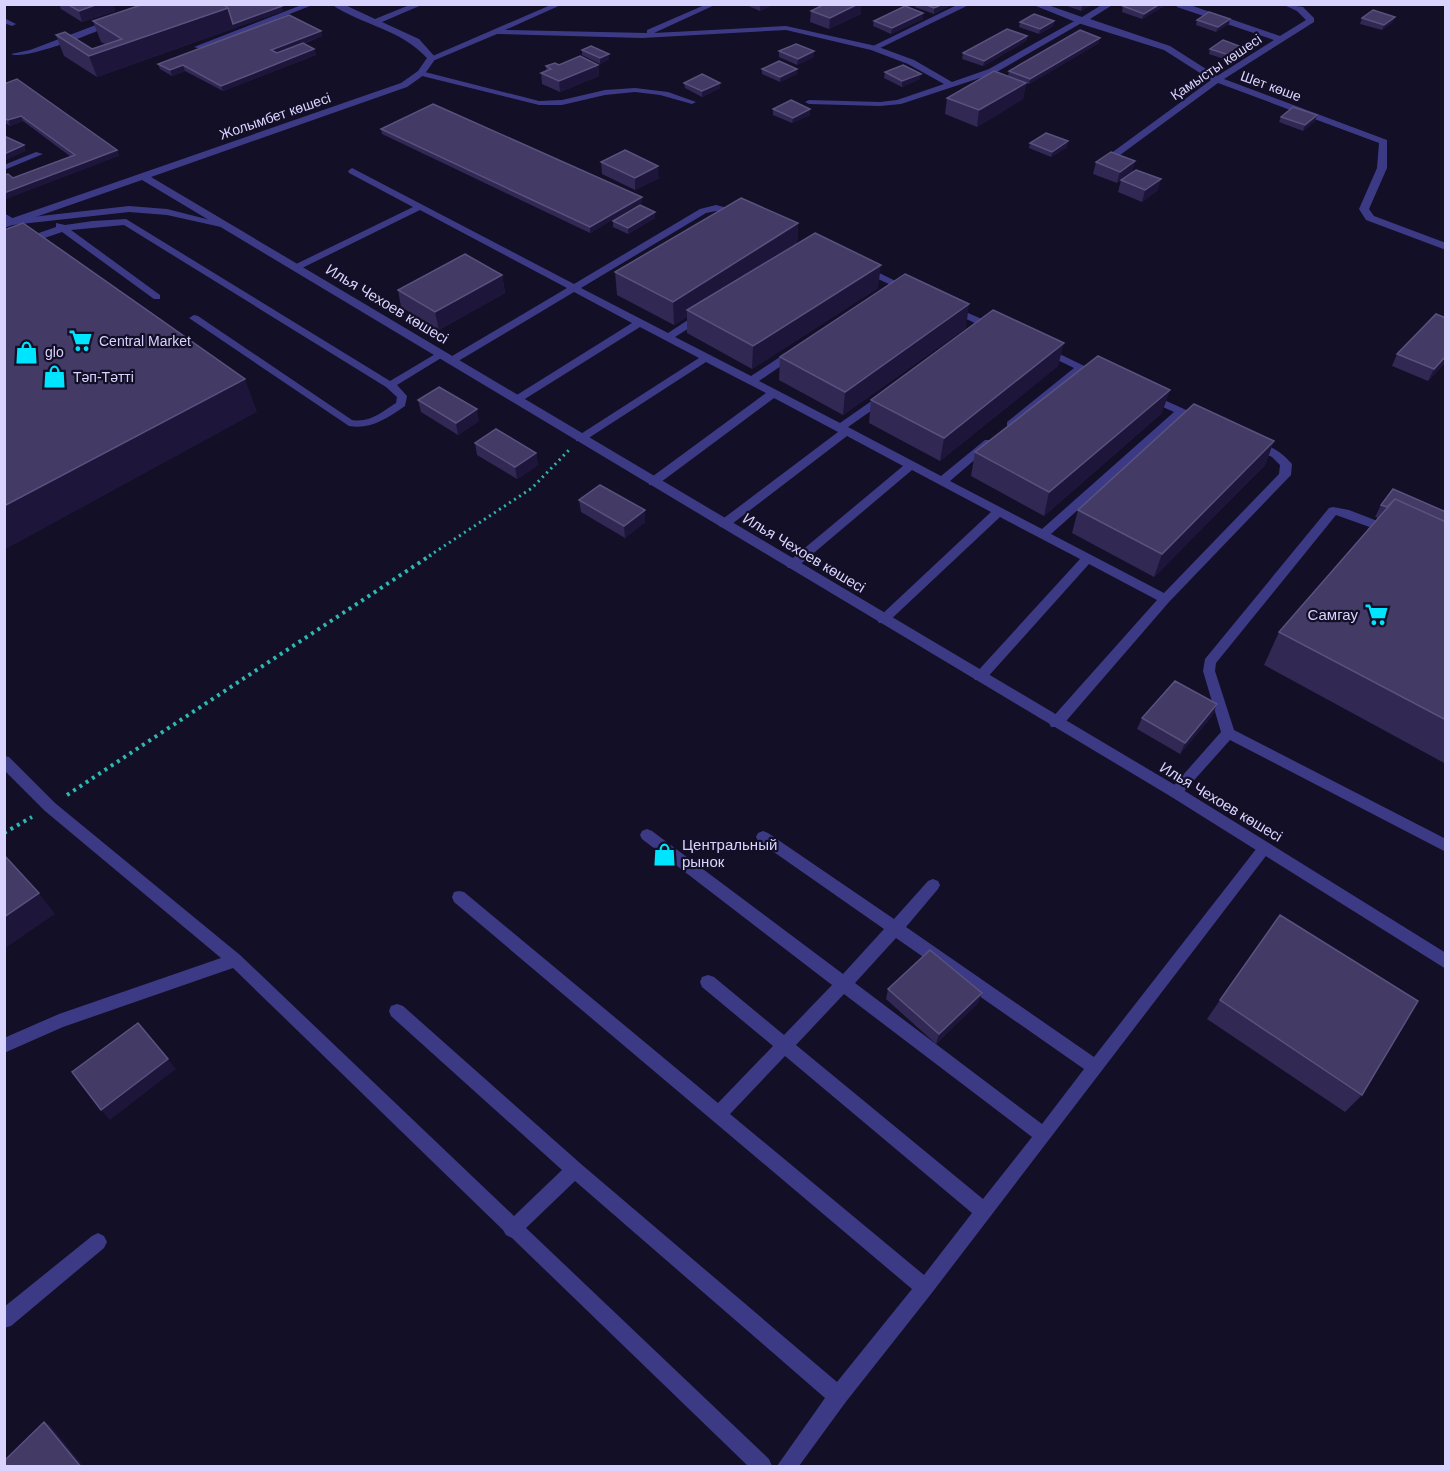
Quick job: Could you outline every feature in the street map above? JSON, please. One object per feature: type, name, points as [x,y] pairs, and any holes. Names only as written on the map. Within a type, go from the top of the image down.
[{"type":"street","points":[[335,4],[416,41],[432,58]]},
{"type":"street","points":[[374,23],[420,4]]},
{"type":"street","points":[[873,48],[966,4]]},
{"type":"street","name":"Шет көше","points":[[1035,4],[1167,48],[1216,80],[1384,142],[1382,168],[1364,209],[1370,218],[1446,247]]},
{"type":"street","points":[[1081,21],[1110,4]]},
{"type":"street","name":"Қамысты көшесі","points":[[1113,156],[1216,80],[1311,20],[1300,9],[1286,4]]},
{"type":"street","points":[[1180,5],[1281,39]]},
{"type":"street","name":"Жолымбет көшесі","points":[[7,221],[404,85],[422,73],[432,58]]},
{"type":"street","name":"Илья Чехоев көшесі","points":[[142,176],[883,620],[1175,792],[1446,963]]},
{"type":"lane","points":[[198,47],[312,4]]},
{"type":"lane","points":[[432,58],[560,4]]},
{"type":"lane","points":[[642,36],[714,4]]},
{"type":"lane","points":[[15,54],[31,52],[120,20]]},
{"type":"lane","points":[[809,102],[880,104],[898,102],[992,71],[1081,21]]},
{"type":"lane","points":[[495,32],[642,36],[786,28],[873,48],[911,62],[952,85]]},
{"type":"lane","points":[[67,39],[75,43]]},
{"type":"lane","points":[[422,73],[539,103],[557,105],[627,90],[678,97],[692,102]]},
{"type":"lane","points":[[4,168],[39,154]]},
{"type":"lane","points":[[352,171],[1165,599]]},
{"type":"lane","points":[[295,268],[421,206]]},
{"type":"lane","points":[[390,385],[446,358],[574,288],[703,211],[716,208],[727,209],[746,217]]},
{"type":"lane","points":[[7,221],[129,209],[167,212],[221,224]]},
{"type":"lane","points":[[51,218],[157,297]]},
{"type":"lane","points":[[4,249],[45,231],[97,222],[126,222],[390,385],[402,396],[401,404],[369,424],[360,426],[350,423],[194,318]]},
{"type":"lane","points":[[855,265],[920,295]]},
{"type":"lane","points":[[888,291],[898,285]]},
{"type":"lane","points":[[942,304],[1007,333]]},
{"type":"lane","points":[[668,337],[706,312]]},
{"type":"lane","points":[[516,400],[640,322]]},
{"type":"lane","points":[[976,331],[986,324]]},
{"type":"lane","points":[[1039,348],[1111,380]]},
{"type":"lane","points":[[751,381],[800,349]]},
{"type":"lane","points":[[580,439],[707,357]]},
{"type":"lane","points":[[941,482],[1081,367]]},
{"type":"lane","points":[[653,482],[773,393]]},
{"type":"lane","points":[[724,524],[889,393]]},
{"type":"lane","points":[[1141,394],[1213,426]]},
{"type":"lane","points":[[1042,535],[1181,412]]},
{"type":"lane","points":[[1056,723],[1165,599],[1286,475],[1286,464],[1276,454],[1244,440]]},
{"type":"lane","points":[[792,565],[910,465]]},
{"type":"lane","points":[[1404,536],[1345,513],[1333,511],[1210,662],[1209,671],[1228,733],[1446,846]]},
{"type":"lane","points":[[883,620],[998,512]]},
{"type":"lane","points":[[980,677],[1087,559]]},
{"type":"lane","points":[[1175,792],[1228,733]]},
{"type":"lane","points":[[4,761],[50,807],[235,960],[512,1229],[762,1467]]},
{"type":"lane","points":[[647,835],[1043,1135]]},
{"type":"lane","points":[[763,837],[1095,1067]]},
{"type":"lane","points":[[787,1467],[838,1396],[925,1288],[1265,848]]},
{"type":"lane","points":[[718,1115],[783,1044],[896,929],[933,885]]},
{"type":"lane","points":[[459,897],[925,1288]]},
{"type":"lane","points":[[4,1046],[59,1020],[235,960]]},
{"type":"lane","points":[[708,982],[984,1211]]},
{"type":"lane","points":[[397,1011],[575,1170],[838,1396]]},
{"type":"lane","points":[[512,1229],[575,1170]]},
{"type":"lane","points":[[4,1319],[98,1242]]},
{"type":"path","points":[[4,833],[50,807],[532,488],[580,439]]},
{"type":"building","points":[[67,4],[98,4],[79,11]]},
{"type":"building","points":[[144,4],[222,4],[228,8],[89,56],[56,35],[65,32],[92,49],[122,39],[93,21]]},
{"type":"building","points":[[222,4],[279,4],[282,6],[233,24],[228,8]]},
{"type":"building","points":[[825,4],[858,4],[830,18],[811,11]]},
{"type":"building","points":[[924,4],[943,4],[934,8]]},
{"type":"building","points":[[1126,4],[1160,4],[1144,14],[1123,6]]},
{"type":"building","points":[[905,6],[923,13],[892,28],[874,21]]},
{"type":"building","points":[[1373,10],[1395,17],[1384,25],[1362,18]]},
{"type":"building","points":[[1209,12],[1230,19],[1218,27],[1197,20]]},
{"type":"building","points":[[1034,14],[1054,21],[1040,29],[1020,22]]},
{"type":"building","points":[[289,15],[321,31],[271,50],[277,53],[303,43],[314,49],[221,86],[183,65],[170,70],[158,64]]},
{"type":"building","points":[[1007,29],[1027,36],[984,61],[963,53]]},
{"type":"building","points":[[1080,30],[1100,38],[1030,79],[1009,71]]},
{"type":"building","points":[[1223,40],[1244,48],[1232,56],[1210,49]]},
{"type":"building","points":[[796,44],[814,51],[798,59],[779,51]]},
{"type":"building","points":[[591,46],[609,54],[600,58],[582,50]]},
{"type":"building","points":[[580,56],[598,65],[559,81],[541,73],[551,69],[546,66],[555,63],[559,65]]},
{"type":"building","points":[[779,61],[797,69],[780,77],[762,69]]},
{"type":"building","points":[[903,65],[921,74],[902,81],[885,72]]},
{"type":"building","points":[[994,71],[1026,83],[979,110],[947,98]]},
{"type":"building","points":[[702,74],[720,83],[702,91],[684,83]]},
{"type":"building","points":[[17,79],[117,150],[4,193],[4,175],[8,174],[13,178],[75,155],[21,116],[8,120],[4,118],[4,84]]},
{"type":"building","points":[[791,100],[810,109],[793,118],[773,109]]},
{"type":"building","points":[[433,104],[642,197],[590,227],[381,129]]},
{"type":"building","points":[[1293,107],[1317,115],[1305,125],[1281,117]]},
{"type":"building","points":[[1046,133],[1068,141],[1052,152],[1030,143]]},
{"type":"building","points":[[4,136],[24,145],[4,154]]},
{"type":"building","points":[[625,150],[658,166],[635,178],[601,162]]},
{"type":"building","points":[[1111,152],[1135,161],[1120,172],[1096,162]]},
{"type":"building","points":[[1136,170],[1161,179],[1145,190],[1121,180]]},
{"type":"building","points":[[741,198],[798,223],[673,302],[615,272]]},
{"type":"building","points":[[640,205],[655,212],[628,228],[613,221]]},
{"type":"building","name":"Central Market","points":[[23,223],[245,379],[4,506],[4,230]]},
{"type":"building","points":[[815,233],[881,265],[753,346],[687,310]]},
{"type":"building","points":[[465,254],[502,275],[435,312],[398,290]]},
{"type":"building","points":[[905,274],[969,304],[845,392],[780,357]]},
{"type":"building","points":[[993,310],[1064,343],[944,438],[871,400]]},
{"type":"building","points":[[1436,314],[1446,318],[1446,356],[1434,369],[1397,354]]},
{"type":"building","points":[[1098,356],[1170,390],[1049,492],[975,452]]},
{"type":"building","points":[[439,387],[477,409],[456,423],[418,400]]},
{"type":"building","points":[[1194,404],[1274,441],[1162,554],[1078,510]]},
{"type":"building","points":[[496,429],[536,453],[515,467],[475,443]]},
{"type":"building","points":[[600,485],[645,510],[624,526],[579,500]]},
{"type":"building","points":[[1393,489],[1446,512],[1446,522],[1395,499],[1387,507],[1381,505]]},
{"type":"building","name":"Самгау","points":[[1395,499],[1446,522],[1446,720],[1279,632]]},
{"type":"building","points":[[1175,681],[1217,704],[1185,743],[1142,718]]},
{"type":"building","points":[[4,855],[39,893],[4,917]]},
{"type":"building","points":[[1280,915],[1418,1001],[1362,1095],[1220,1000]]},
{"type":"building","points":[[930,950],[982,993],[939,1034],[888,989]]},
{"type":"building","points":[[138,1023],[168,1059],[101,1110],[72,1072]]},
{"type":"building","points":[[44,1422],[81,1467],[4,1467],[4,1461]]},
{"type":"place","name":"Central Market","points":[[81,341]]},
{"type":"place","name":"glo","points":[[27,352]]},
{"type":"place","name":"Тәп-Тәтті","points":[[55,377]]},
{"type":"place","name":"Самгау","points":[[1376,615]]},
{"type":"place","name":"Центральный рынок","points":[[664,854]]}]
